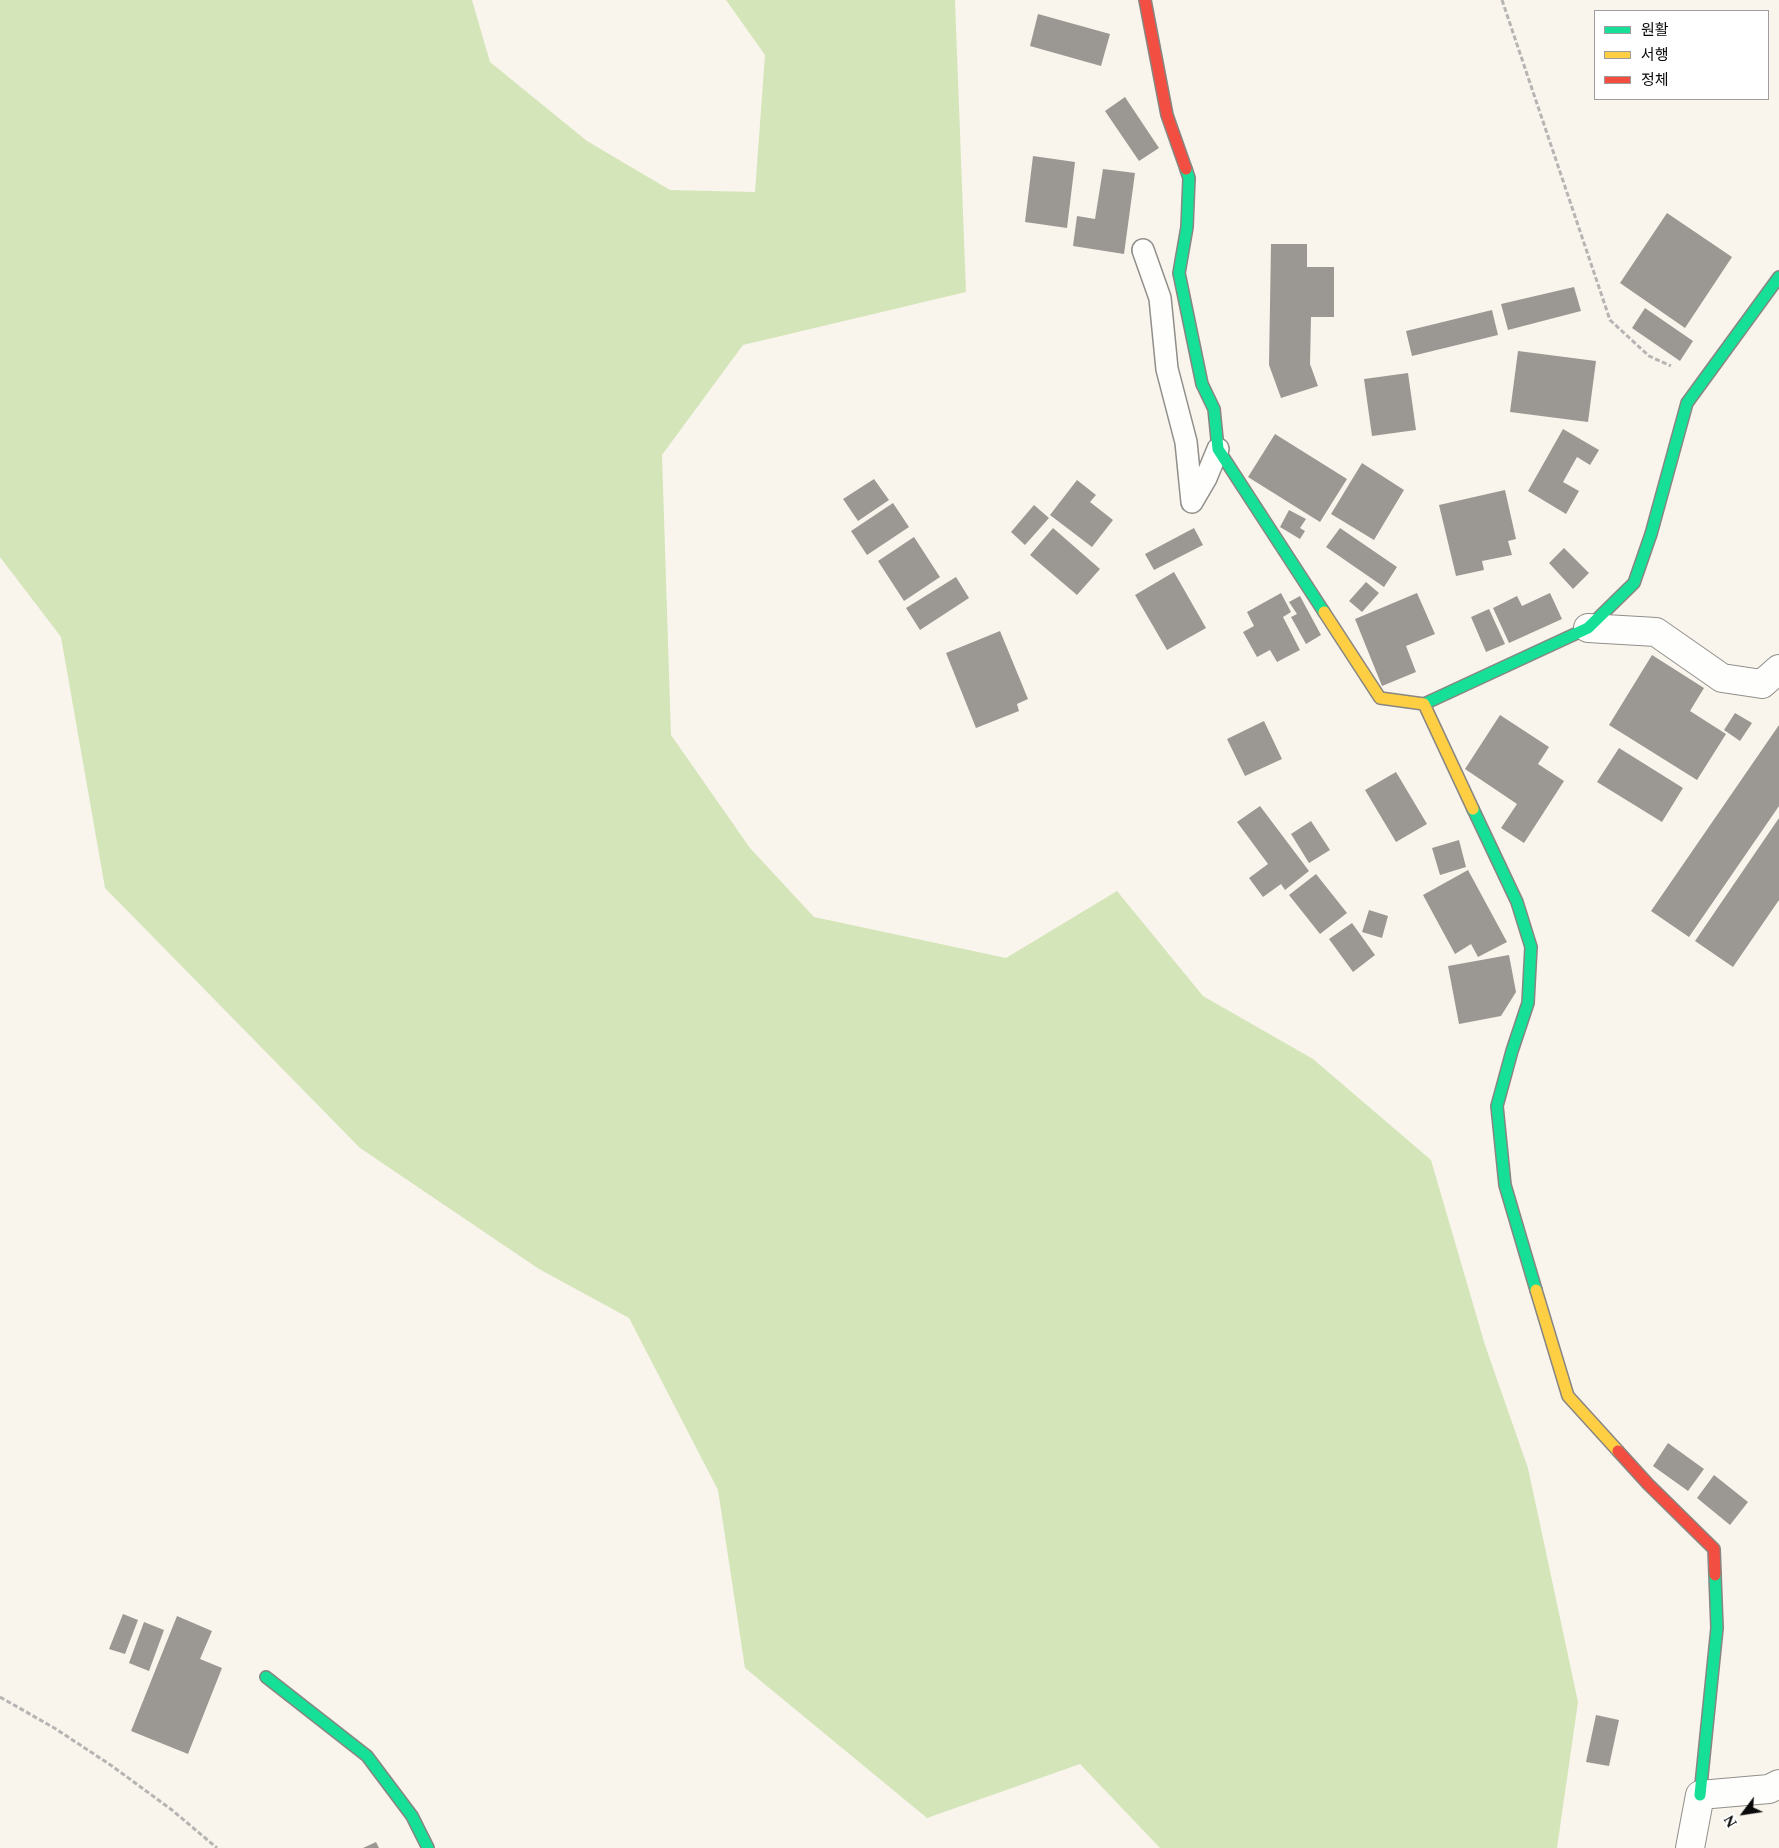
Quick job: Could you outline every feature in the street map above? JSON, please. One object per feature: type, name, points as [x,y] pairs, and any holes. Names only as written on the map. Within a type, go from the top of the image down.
[{"type":"street","points":[[1145,0],[1167,115],[1189,178],[1186,227],[1179,273],[1202,384],[1214,409],[1218,449],[1380,698],[1424,704],[1588,628],[1634,583],[1651,534],[1687,403],[1779,278]]},
{"type":"street","points":[[1588,628],[1656,632],[1722,678],[1762,684],[1779,668]]},
{"type":"street","points":[[1424,704],[1517,902],[1531,947],[1528,1003],[1497,1106],[1505,1185],[1568,1396],[1648,1484],[1714,1549],[1717,1628],[1700,1795],[1690,1848]]},
{"type":"street","points":[[266,1677],[367,1756],[412,1816],[428,1848]]},
{"type":"street","points":[[1700,1795],[1769,1789],[1779,1784]]},
{"type":"lane","points":[[1143,250],[1160,298],[1166,370],[1186,442],[1192,502],[1206,478],[1218,449]]},
{"type":"lane","points":[[1151,273],[1179,273]]},
{"type":"path","points":[[1502,0],[1610,320],[1649,356],[1703,382]]},
{"type":"path","points":[[0,1697],[56,1729],[112,1766],[172,1810],[217,1848]]},
{"type":"green space","points":[[0,0],[472,0],[490,62],[587,141],[670,190],[755,192],[765,55],[726,0],[955,0],[966,292],[743,345],[662,455],[671,735],[750,848],[814,917],[1006,958],[1117,891],[1203,996],[1313,1059],[1431,1160],[1485,1345],[1528,1468],[1578,1702],[1557,1848],[1160,1848],[1080,1764],[927,1818],[745,1668],[718,1490],[629,1318],[539,1269],[360,1148],[105,888],[61,637],[0,557]]},
{"type":"building","points":[[1038,14],[1110,34],[1101,66],[1030,46]]},
{"type":"building","points":[[1125,97],[1159,148],[1139,161],[1105,111]]},
{"type":"building","points":[[1033,156],[1075,162],[1067,228],[1025,222]]},
{"type":"building","points":[[1103,169],[1135,173],[1124,254],[1073,246],[1077,216],[1095,219]]},
{"type":"building","points":[[1667,213],[1732,257],[1685,328],[1620,283]]},
{"type":"building","points":[[1271,244],[1307,244],[1307,267],[1334,267],[1334,317],[1311,317],[1310,364],[1318,386],[1281,398],[1269,365]]},
{"type":"building","points":[[1574,287],[1581,311],[1508,330],[1501,304]]},
{"type":"building","points":[[1645,308],[1693,341],[1680,361],[1632,328]]},
{"type":"building","points":[[1492,310],[1498,335],[1412,356],[1406,331]]},
{"type":"building","points":[[1518,351],[1596,361],[1588,422],[1510,412]]},
{"type":"building","points":[[1408,373],[1416,430],[1372,436],[1364,379]]},
{"type":"building","points":[[1563,429],[1599,450],[1590,465],[1577,457],[1563,482],[1579,491],[1566,514],[1528,491]]},
{"type":"building","points":[[1275,434],[1347,479],[1320,522],[1248,477]]},
{"type":"building","points":[[1362,463],[1404,490],[1374,540],[1331,514]]},
{"type":"building","points":[[874,479],[889,500],[858,521],[843,499]]},
{"type":"building","points":[[1077,480],[1096,495],[1090,502],[1113,520],[1092,547],[1050,515]]},
{"type":"building","points":[[1505,490],[1516,539],[1508,541],[1512,555],[1482,561],[1484,570],[1456,576],[1439,505]]},
{"type":"building","points":[[893,503],[909,527],[867,555],[851,531]]},
{"type":"building","points":[[1034,505],[1049,518],[1025,545],[1011,532]]},
{"type":"building","points":[[1289,510],[1306,519],[1300,528],[1305,531],[1300,539],[1280,527]]},
{"type":"building","points":[[1053,528],[1100,569],[1077,595],[1030,555]]},
{"type":"building","points":[[1194,528],[1203,545],[1154,570],[1145,554]]},
{"type":"building","points":[[1340,528],[1397,567],[1384,587],[1326,547]]},
{"type":"building","points":[[914,537],[940,577],[904,601],[878,561]]},
{"type":"building","points":[[1564,548],[1589,573],[1573,589],[1549,563]]},
{"type":"building","points":[[1174,572],[1206,628],[1167,650],[1135,595]]},
{"type":"building","points":[[956,577],[969,598],[920,630],[906,608]]},
{"type":"building","points":[[1366,582],[1379,593],[1362,612],[1349,601]]},
{"type":"building","points":[[1281,593],[1291,612],[1283,617],[1300,650],[1277,662],[1270,650],[1257,657],[1243,632],[1254,626],[1247,612]]},
{"type":"building","points":[[1417,593],[1435,634],[1406,646],[1416,672],[1382,686],[1355,619]]},
{"type":"building","points":[[1550,593],[1562,619],[1509,643],[1493,608],[1517,596],[1522,606]]},
{"type":"building","points":[[1300,596],[1321,635],[1306,644],[1291,617],[1297,614],[1289,602]]},
{"type":"building","points":[[1489,609],[1505,644],[1486,652],[1471,617]]},
{"type":"building","points":[[1000,631],[1028,699],[1017,704],[1019,711],[976,728],[946,653]]},
{"type":"building","points":[[1652,655],[1704,688],[1690,711],[1726,734],[1697,780],[1609,725]]},
{"type":"building","points":[[1735,713],[1752,723],[1740,741],[1724,730]]},
{"type":"building","points":[[1500,715],[1549,747],[1538,764],[1564,781],[1524,843],[1501,828],[1517,804],[1465,769]]},
{"type":"building","points":[[1264,721],[1282,759],[1245,776],[1227,739]]},
{"type":"building","points":[[1779,725],[1779,806],[1689,937],[1651,911]]},
{"type":"building","points":[[1619,748],[1683,788],[1662,822],[1597,782]]},
{"type":"building","points":[[1396,772],[1427,824],[1396,842],[1365,790]]},
{"type":"building","points":[[1260,806],[1309,871],[1285,890],[1281,884],[1263,897],[1249,878],[1268,864],[1237,822]]},
{"type":"building","points":[[1779,818],[1779,900],[1733,967],[1695,941]]},
{"type":"building","points":[[1311,821],[1330,850],[1309,863],[1291,834]]},
{"type":"building","points":[[1459,840],[1466,867],[1440,875],[1432,848]]},
{"type":"building","points":[[1468,870],[1507,942],[1478,957],[1471,944],[1455,954],[1423,895]]},
{"type":"building","points":[[1316,874],[1347,913],[1320,934],[1289,895]]},
{"type":"building","points":[[1369,910],[1388,916],[1382,938],[1362,932]]},
{"type":"building","points":[[1352,923],[1375,955],[1353,972],[1329,939]]},
{"type":"building","points":[[1509,955],[1516,992],[1501,1016],[1459,1024],[1448,966]]},
{"type":"building","points":[[1668,1443],[1704,1469],[1688,1491],[1653,1466]]},
{"type":"building","points":[[1714,1475],[1748,1502],[1730,1525],[1697,1498]]},
{"type":"building","points":[[123,1614],[138,1620],[125,1654],[109,1649]]},
{"type":"building","points":[[177,1616],[212,1631],[200,1659],[222,1668],[188,1754],[131,1731]]},
{"type":"building","points":[[144,1622],[164,1630],[149,1671],[129,1663]]},
{"type":"building","points":[[1596,1715],[1619,1720],[1609,1766],[1586,1762]]},
{"type":"building","points":[[376,1842],[379,1848],[363,1848]]},
{"type":"traffic: fast","points":[[1186,169],[1189,178],[1187,227],[1179,273],[1202,384],[1214,409],[1218,449],[1324,612]]},
{"type":"traffic: fast","points":[[1424,704],[1588,628],[1634,583],[1651,534],[1687,403],[1779,277]]},
{"type":"traffic: fast","points":[[1473,809],[1517,902],[1531,947],[1528,1003],[1497,1106],[1505,1185],[1536,1290]]},
{"type":"traffic: fast","points":[[1700,1795],[1717,1628],[1715,1575]]},
{"type":"traffic: fast","points":[[266,1677],[367,1756],[412,1816],[428,1848]]},
{"type":"traffic: slow","points":[[1324,612],[1380,698],[1424,704],[1473,809]]},
{"type":"traffic: slow","points":[[1536,1290],[1568,1396],[1618,1451]]},
{"type":"traffic: jam","points":[[1145,0],[1167,115],[1186,169]]},
{"type":"traffic: jam","points":[[1618,1451],[1648,1484],[1714,1549],[1715,1575]]}]
